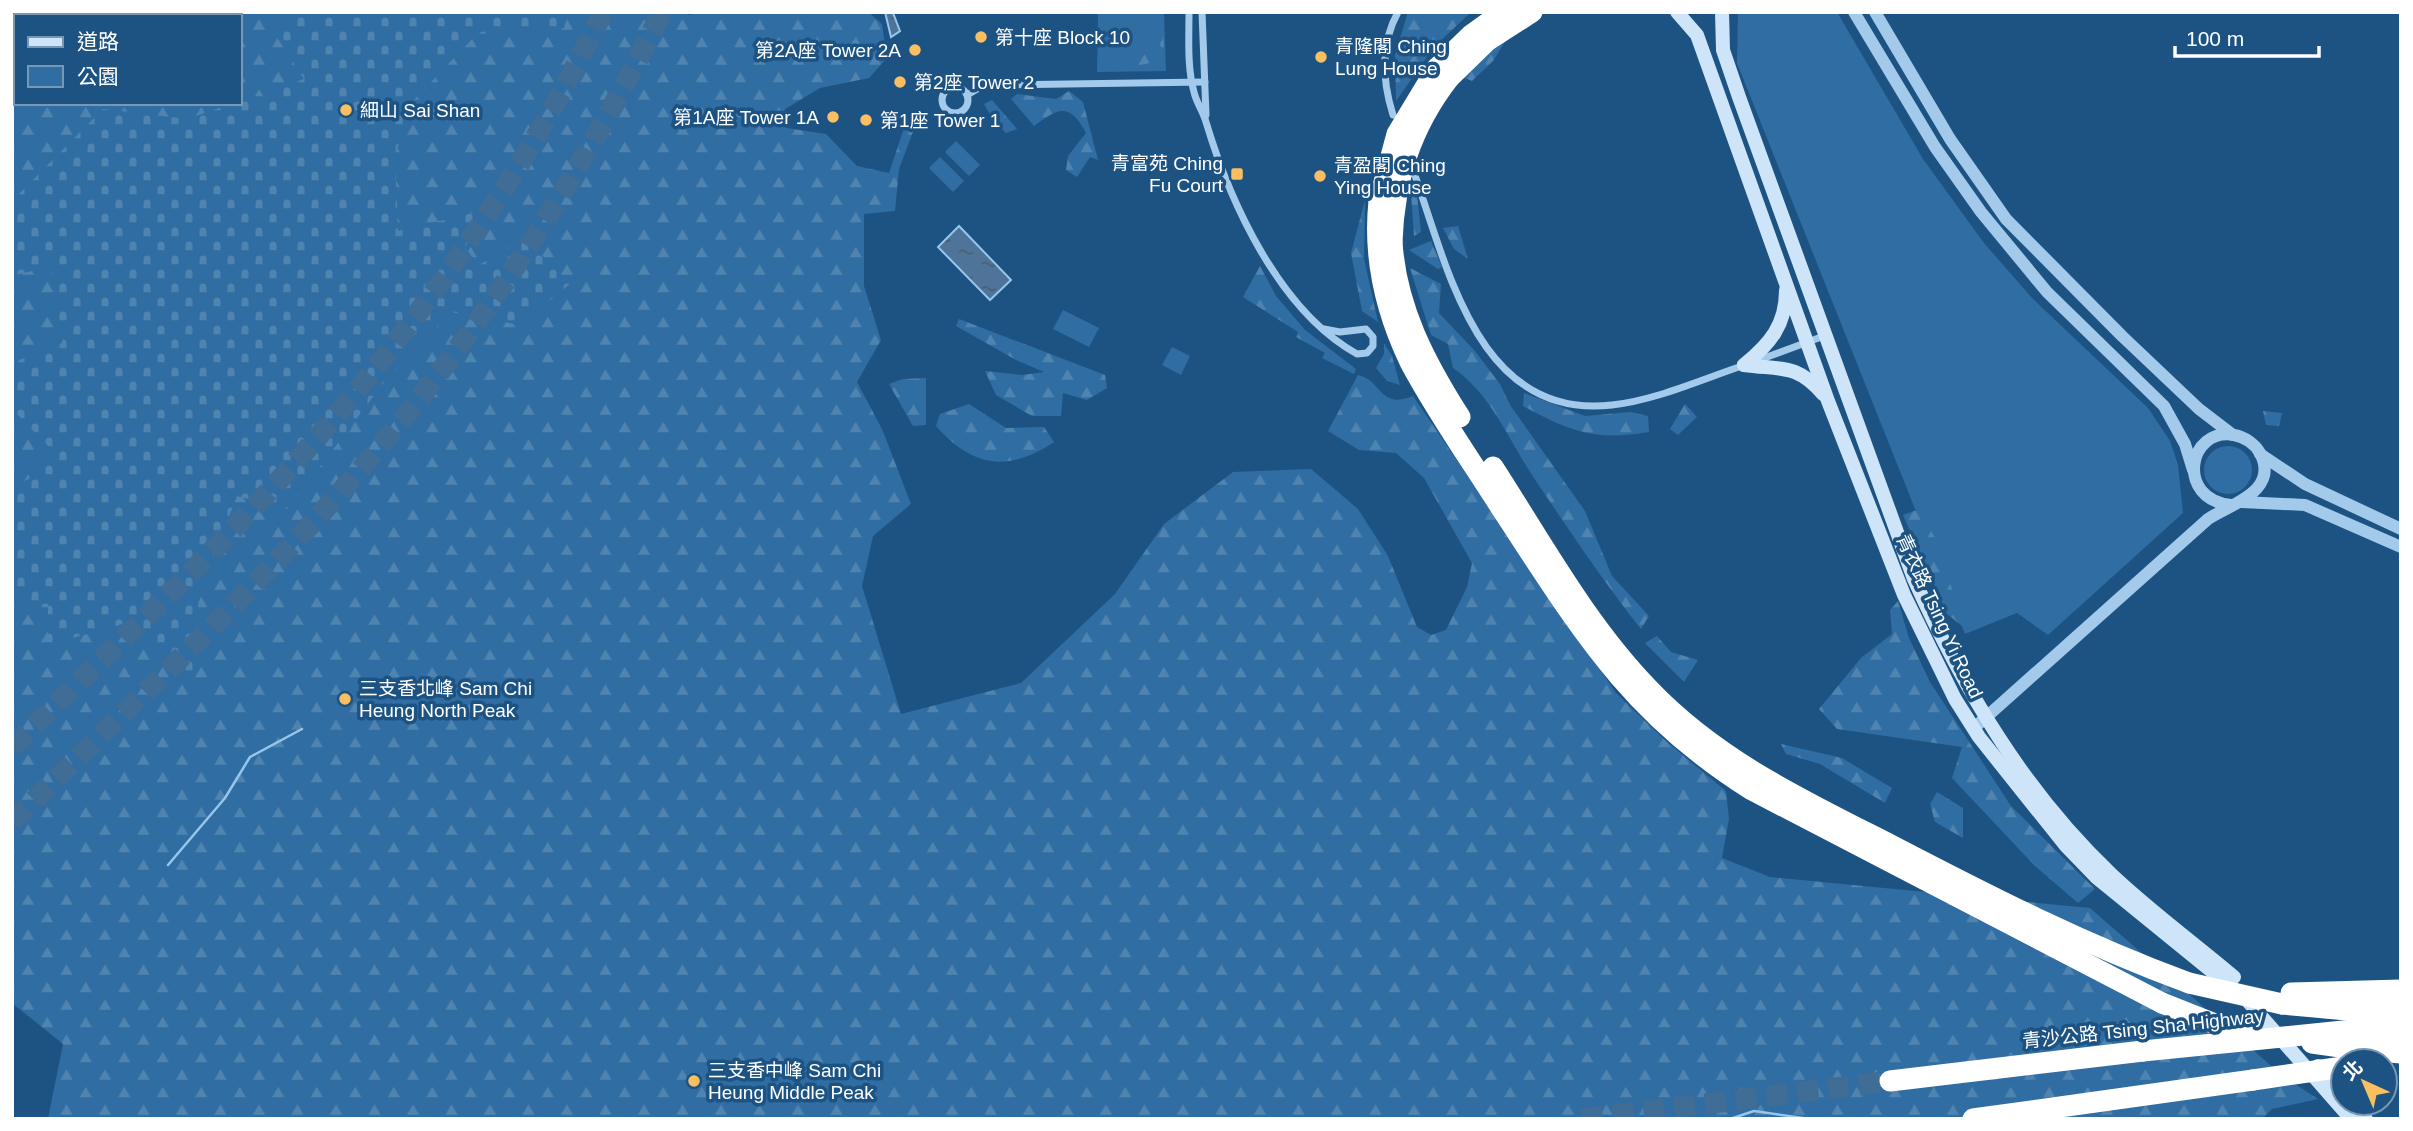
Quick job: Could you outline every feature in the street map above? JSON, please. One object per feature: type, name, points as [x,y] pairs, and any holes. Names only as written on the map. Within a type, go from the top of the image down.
[{"type":"highway","points":[[1503,12],[1471,34],[1397,135],[1379,201],[1377,241],[1381,282],[1400,341],[1420,382],[1589,640],[1633,695],[1678,737],[1727,774],[2045,925],[2189,983],[2298,1006],[2347,1010],[2401,1008]]},
{"type":"highway","points":[[1532,12],[1443,73],[1404,160],[1394,202],[1392,242],[1399,293],[1415,338],[1446,396],[1584,606],[1633,672],[1690,728],[1769,782],[1875,846],[2162,1003],[2234,1031],[2329,1048]]},
{"type":"highway","points":[[2189,983],[2298,993],[2401,990]]},
{"type":"highway","points":[[2162,1003],[2239,1022],[2356,1035],[2401,1036]]},
{"type":"highway","points":[[2353,1030],[2401,1017]]},
{"type":"highway","name":"青沙公路 Tsing Sha Highway","points":[[1890,1081],[2042,1061],[2353,1030],[2401,1028]]},
{"type":"highway","points":[[1973,1119],[2329,1069]]},
{"type":"main road","name":"青衣路 Tsing Yi Road","points":[[1677,12],[1697,35],[1828,401],[1905,595],[1955,699],[2031,805],[2096,877],[2246,999],[2351,1119]]},
{"type":"main road","name":"青衣路 Tsing Yi Road","points":[[1722,12],[1723,50],[1824,336],[1914,579],[1943,644],[1987,718],[2047,805],[2111,874],[2243,985],[2329,1078]]},
{"type":"main road","points":[[1744,365],[1779,328],[1786,307],[1786,280]]},
{"type":"main road","points":[[1744,365],[1798,372],[1812,381],[1828,401]]},
{"type":"street","points":[[1189,12],[1192,82],[1216,160],[1243,220],[1284,283],[1324,329],[1357,354],[1367,353],[1373,346],[1373,337],[1366,329],[1340,332],[1324,329]]},
{"type":"street","points":[[1202,12],[1205,119]]},
{"type":"street","points":[[1393,115],[1385,85],[1384,55],[1398,12]]},
{"type":"street","points":[[1854,12],[1935,147],[1986,220],[2047,292],[2164,406],[2185,444],[2195,481],[2208,499],[2208,519]]},
{"type":"street","points":[[1875,12],[1950,139],[2006,219],[2128,342],[2205,414],[2233,435]]},
{"type":"street","points":[[967,94],[979,88],[1006,85],[1205,82]]},
{"type":"street","points":[[1412,167],[1467,318],[1488,353],[1508,374],[1535,391],[1564,402],[1612,405],[1648,397],[1824,336]]},
{"type":"street","points":[[2193,470],[2201,448],[2221,435],[2244,438],[2260,454],[2305,484],[2401,529]]},
{"type":"street","points":[[1974,728],[2208,519],[2259,487],[2263,476],[2260,454]]},
{"type":"street","points":[[2208,499],[2236,503],[2305,505],[2401,547]]},
{"type":"green space","points":[[295,12],[568,12],[564,28],[477,34],[411,103],[395,157],[398,231],[481,211],[465,248],[479,265],[526,239],[570,284],[520,325],[451,312],[385,381],[288,509],[237,496],[199,594],[192,682],[149,632],[130,622],[48,645],[48,604],[12,600],[12,486],[29,479],[50,448],[12,409],[12,383],[19,360],[63,343],[51,266],[12,276],[12,201],[103,109],[187,119],[228,105],[242,105],[242,100],[304,79],[274,33]]},
{"type":"green space","points":[[682,12],[690,15],[699,12],[868,12],[882,24],[887,58],[869,78],[820,88],[785,109],[787,128],[826,134],[857,166],[889,173],[904,128],[914,129],[899,169],[895,211],[864,214],[864,286],[881,340],[857,382],[882,429],[911,504],[873,536],[862,586],[901,714],[1021,683],[1115,594],[1164,524],[1233,472],[1311,469],[1358,509],[1388,556],[1417,627],[1431,635],[1446,630],[1467,587],[1472,563],[1424,478],[1396,453],[1359,450],[1328,431],[1358,375],[1372,382],[1387,397],[1402,399],[1413,396],[1616,693],[1666,741],[1726,791],[1729,819],[1722,858],[1770,877],[2090,908],[2284,1077],[2318,1099],[2272,1109],[2262,1119],[48,1119],[63,1044],[12,1003],[12,66],[14,65],[14,105],[242,105],[242,14],[52,14]]},
{"type":"green space","points":[[1098,12],[1164,12],[1166,71],[1097,72]]},
{"type":"green space","points":[[1155,12],[1161,12],[1165,60],[1131,67],[1130,54],[1161,49]]},
{"type":"green space","points":[[1408,12],[1471,12],[1434,47],[1396,101],[1395,55]]},
{"type":"green space","points":[[1738,12],[1837,12],[1923,159],[1984,243],[2032,298],[2148,408],[2170,441],[2178,465],[2183,513],[2048,635],[2017,613],[1965,634],[1737,63]]},
{"type":"green space","points":[[1509,35],[1493,61],[1472,81],[1457,75]]},
{"type":"green space","points":[[1069,91],[1083,102],[1098,160],[1090,157],[1077,177],[1066,170],[1068,156],[1086,133],[1080,123],[1069,112],[1063,111],[1050,115],[1034,126],[1011,99],[1017,94],[1056,99]]},
{"type":"green space","points":[[992,100],[1017,129],[1006,133],[995,123],[984,104]]},
{"type":"green space","points":[[956,141],[980,165],[969,176],[945,152]]},
{"type":"green space","points":[[940,157],[964,181],[953,192],[929,168]]},
{"type":"green space","points":[[1410,179],[1417,194],[1421,232],[1414,236]]},
{"type":"green space","points":[[1365,200],[1364,259],[1378,322],[1362,311],[1351,253]]},
{"type":"green space","points":[[1458,226],[1468,259],[1454,249],[1443,228]]},
{"type":"green space","points":[[1431,241],[1442,267],[1438,269],[1409,250]]},
{"type":"green space","points":[[1260,266],[1276,296],[1305,330],[1356,369],[1354,374],[1322,358],[1325,353],[1296,337],[1298,332],[1243,297]]},
{"type":"green space","points":[[1410,268],[1441,284],[1439,313],[1474,350],[1500,384],[1510,405],[1585,511],[1612,576],[1649,616],[1641,629],[1558,514],[1488,403],[1466,378],[1453,368],[1448,344],[1431,335]]},
{"type":"green space","points":[[1063,310],[1099,328],[1089,347],[1053,329]]},
{"type":"green space","points":[[959,319],[1105,375],[1107,388],[1087,400],[1063,393],[1061,416],[1032,416],[996,395],[985,371],[1023,375],[1044,372],[1016,360],[956,326]]},
{"type":"green space","points":[[1384,343],[1392,356],[1400,385],[1387,381],[1376,368],[1384,354]]},
{"type":"green space","points":[[1172,347],[1190,356],[1181,375],[1162,365]]},
{"type":"green space","points":[[926,378],[926,425],[913,426],[889,384],[903,379]]},
{"type":"green space","points":[[1524,393],[1585,416],[1631,412],[1648,416],[1649,432],[1598,435],[1570,428],[1523,406]]},
{"type":"green space","points":[[969,404],[1006,428],[1044,427],[1054,442],[1037,452],[1006,461],[977,457],[963,450],[936,426],[940,414]]},
{"type":"green space","points":[[1685,404],[1697,417],[1678,435],[1670,429]]},
{"type":"green space","points":[[2263,411],[2282,413],[2279,426],[2266,425]]},
{"type":"green space","points":[[2228,446],[2245,453],[2252,470],[2245,487],[2228,494],[2211,487],[2204,470],[2211,453]]},
{"type":"green space","points":[[1919,509],[1941,549],[1962,626],[1947,614],[1903,515]]},
{"type":"green space","points":[[1898,601],[1909,638],[1930,682],[2011,806],[2095,889],[2078,903],[2035,866],[1952,778],[1962,747],[1837,729],[1819,709],[1861,658],[1892,634],[1890,610]]},
{"type":"green space","points":[[1657,636],[1671,652],[1698,660],[1684,682],[1645,643]]},
{"type":"green space","points":[[1781,744],[1842,758],[1892,788],[1885,803],[1820,764],[1786,754]]},
{"type":"green space","points":[[1937,792],[1963,808],[1963,838],[1935,822],[1930,804]]},
{"type":"water","points":[[885,12],[893,13],[900,31],[891,37]]},
{"type":"water","points":[[959,226],[1011,280],[990,300],[938,247]]},
{"type":"waterway","points":[[168,865],[225,798],[250,757],[302,729]]},
{"type":"waterway","points":[[1730,1119],[1754,1111],[1810,1119]]},
{"type":"tunnel","points":[[12,747],[249,512],[329,424],[374,369],[459,256],[498,197],[536,137],[603,12]]},
{"type":"tunnel","points":[[12,822],[249,590],[339,493],[424,393],[500,289],[569,182],[662,12]]},
{"type":"tunnel","points":[[1582,1119],[1890,1081]]},
{"type":"place","name":"第十座 Block 10","points":[[981,37]]},
{"type":"place","name":"第2A座 Tower 2A","points":[[915,50]]},
{"type":"place","name":"青隆閣 Ching Lung House","points":[[1321,57]]},
{"type":"place","name":"第2座 Tower 2","points":[[900,82]]},
{"type":"place","name":"細山 Sai Shan","points":[[346,110]]},
{"type":"place","name":"第1A座 Tower 1A","points":[[833,117]]},
{"type":"place","name":"第1座 Tower 1","points":[[866,120]]},
{"type":"place","name":"青富苑 Ching Fu Court","points":[[1237,174]]},
{"type":"place","name":"青盈閣 Ching Ying House","points":[[1320,176]]},
{"type":"place","name":"三支香北峰 Sam Chi Heung North Peak","points":[[345,699]]},
{"type":"place","name":"三支香中峰 Sam Chi Heung Middle Peak","points":[[694,1081]]}]
